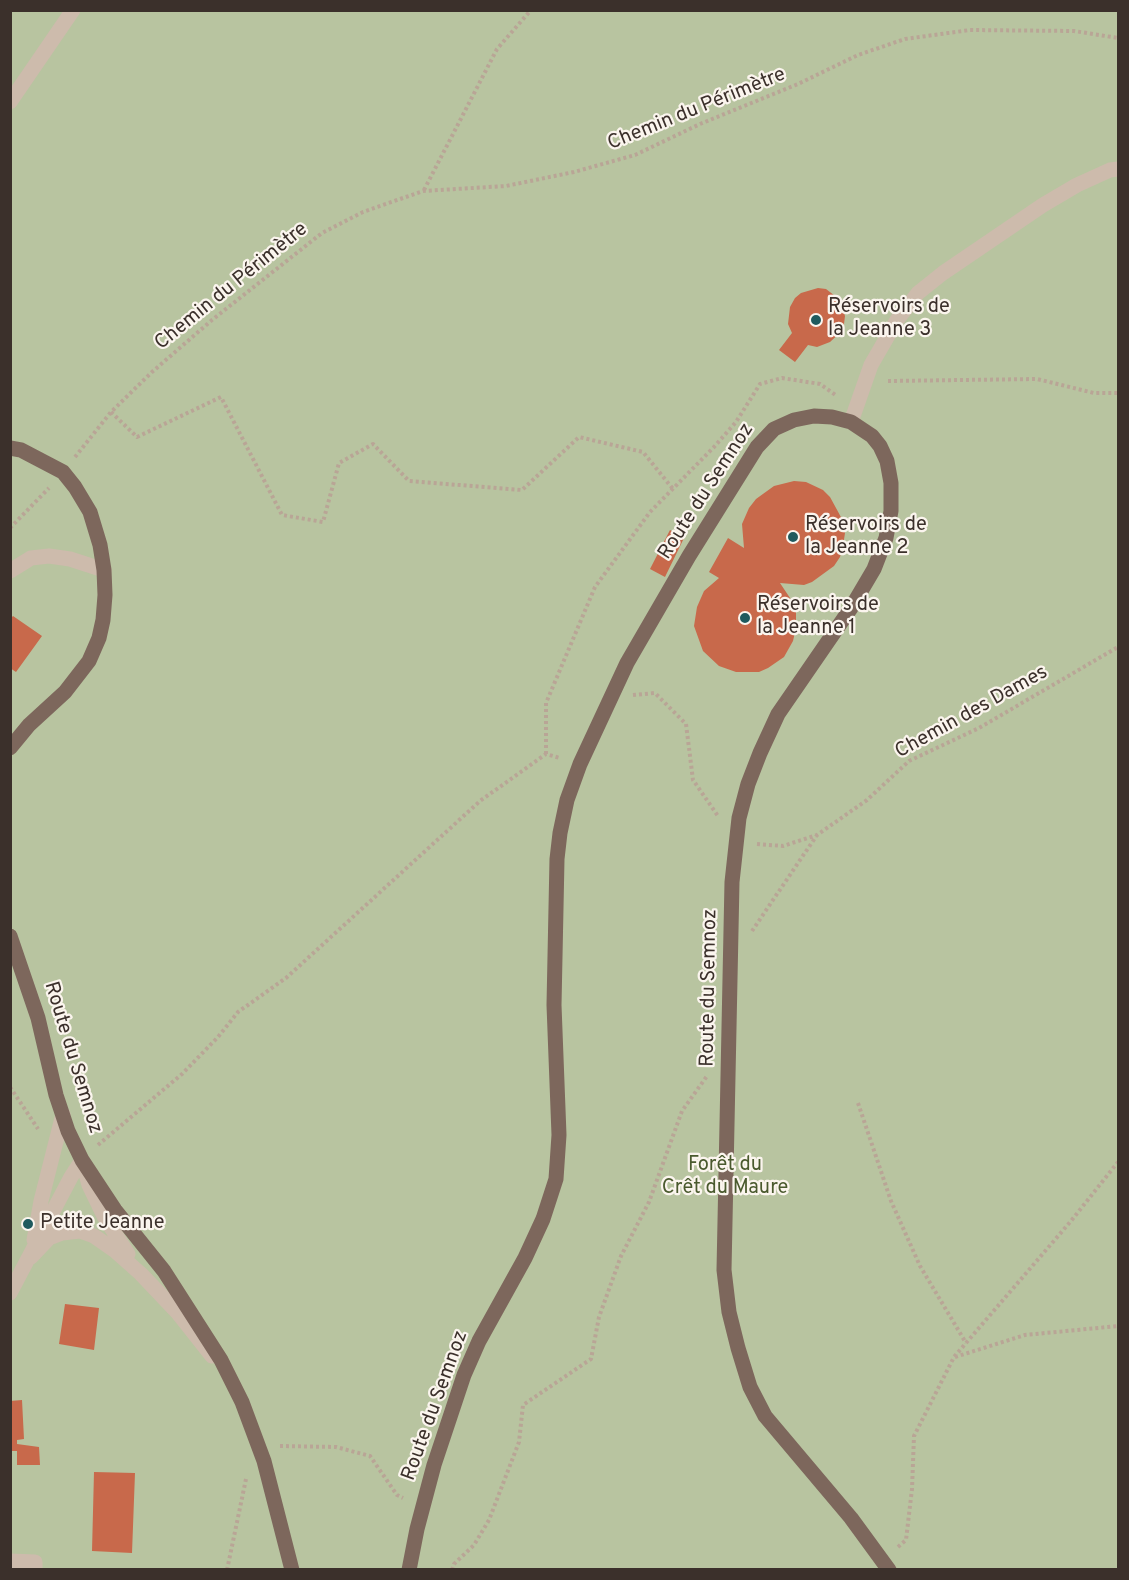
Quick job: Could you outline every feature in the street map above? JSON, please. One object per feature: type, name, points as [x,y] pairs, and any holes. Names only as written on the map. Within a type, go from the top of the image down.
[{"type":"main road","name":"Route du Semnoz","points":[[409,1569],[423,1508],[464,1375],[479,1341],[525,1258],[543,1219],[556,1179],[559,1135],[554,1005],[557,859],[567,800],[580,764],[627,663],[688,556],[757,447],[774,429],[794,420],[854,416],[880,446],[887,461],[891,483],[891,511],[886,538],[873,569],[851,608],[774,724],[748,784],[735,842],[732,882],[725,1258],[729,1312],[738,1348],[750,1387],[765,1416],[851,1518],[887,1566]]},
{"type":"main road","points":[[10,448],[21,450],[63,472],[75,487],[90,512],[100,545],[104,570],[103,621],[99,639],[89,661],[65,692],[29,725],[10,748]]},
{"type":"main road","name":"Route du Semnoz","points":[[10,936],[38,1018],[63,1114],[82,1160],[115,1210],[164,1271],[201,1326],[233,1383],[264,1461],[292,1569]]},
{"type":"street","points":[[10,102],[73,10]]},
{"type":"street","points":[[854,416],[871,365],[897,320],[918,293],[1060,195],[1110,170],[1119,169]]},
{"type":"street","points":[[10,571],[31,558],[49,556],[104,570]]},
{"type":"street","points":[[31,1257],[41,1201],[63,1114]]},
{"type":"street","points":[[10,1293],[82,1160]]},
{"type":"street","points":[[82,1160],[89,1185],[105,1218],[141,1274]]},
{"type":"street","points":[[31,1257],[49,1238],[62,1233],[80,1231],[94,1236],[141,1274],[178,1313],[233,1383]]},
{"type":"street","points":[[10,1561],[35,1562],[35,1569]]},
{"type":"path","points":[[423,190],[497,49],[531,10]]},
{"type":"path","name":"Chemin du Périmètre","points":[[10,528],[63,472],[111,412],[152,372],[212,320],[322,233],[363,212],[423,190],[506,186],[574,172],[635,155],[700,124],[798,84],[858,55],[905,39],[970,30],[1074,31],[1119,38]]},
{"type":"path","points":[[871,365],[889,383],[1037,379],[1094,393],[1119,393]]},
{"type":"path","points":[[546,754],[546,703],[595,587],[650,513],[736,422],[760,384],[782,378],[820,384],[854,416]]},
{"type":"path","points":[[111,412],[137,437],[221,397],[282,515],[322,522],[339,463],[373,444],[410,481],[522,490],[579,437],[644,452],[673,489]]},
{"type":"path","name":"Chemin des Dames","points":[[735,842],[783,846],[817,835],[867,800],[909,761],[979,728],[1119,647]]},
{"type":"path","points":[[611,697],[655,693],[686,724],[693,780],[735,842]]},
{"type":"path","points":[[546,754],[580,764]]},
{"type":"path","points":[[82,1160],[182,1074],[218,1037],[238,1012],[286,978],[480,801],[546,754]]},
{"type":"path","name":"Chemin des Dames","points":[[752,932],[817,835]]},
{"type":"path","points":[[452,1569],[453,1564],[474,1545],[489,1520],[519,1442],[523,1405],[591,1359],[599,1317],[621,1256],[649,1202],[682,1111],[710,1072]]},
{"type":"path","points":[[11,1086],[53,1153]]},
{"type":"path","points":[[858,1103],[891,1201],[920,1266],[966,1343]]},
{"type":"path","points":[[887,1566],[906,1540],[912,1489],[914,1436],[954,1357],[1119,1162]]},
{"type":"path","points":[[954,1357],[1025,1335],[1119,1326]]},
{"type":"path","points":[[252,1426],[281,1446],[336,1447],[370,1456],[397,1495],[423,1508]]},
{"type":"path","points":[[227,1569],[247,1476]]},
{"type":"green space","name":"Forêt du Crêt du Maure","points":[[10,11],[1118,11],[1118,1569],[11,1569]]},
{"type":"building","name":"Réservoirs de la Jeanne 3","points":[[818,288],[826,289],[839,299],[845,316],[842,331],[830,342],[817,347],[808,345],[795,362],[779,350],[792,333],[788,324],[790,307],[801,293]]},
{"type":"building","points":[[794,481],[806,482],[823,490],[830,497],[842,519],[845,533],[840,557],[834,566],[812,582],[804,585],[780,583],[796,612],[793,641],[784,657],[759,672],[736,672],[719,666],[703,651],[694,626],[697,607],[704,591],[719,578],[709,572],[728,538],[744,548],[742,524],[756,499],[774,486]]},
{"type":"building","points":[[670,530],[684,538],[665,577],[650,569]]},
{"type":"building","points":[[13,616],[42,636],[16,672],[10,668],[10,619]]},
{"type":"building","points":[[65,1304],[99,1308],[94,1350],[59,1344]]},
{"type":"building","points":[[22,1400],[24,1439],[17,1440],[17,1444],[39,1447],[40,1465],[17,1465],[17,1451],[10,1451],[10,1401]]},
{"type":"building","points":[[94,1472],[135,1473],[132,1553],[92,1551]]},
{"type":"place","name":"Réservoirs de la Jeanne 3","points":[[816,320]]},
{"type":"place","name":"Réservoirs de la Jeanne 2","points":[[793,537]]},
{"type":"place","name":"Réservoirs de la Jeanne 1","points":[[745,618]]},
{"type":"place","name":"Petite Jeanne","points":[[28,1224]]}]
